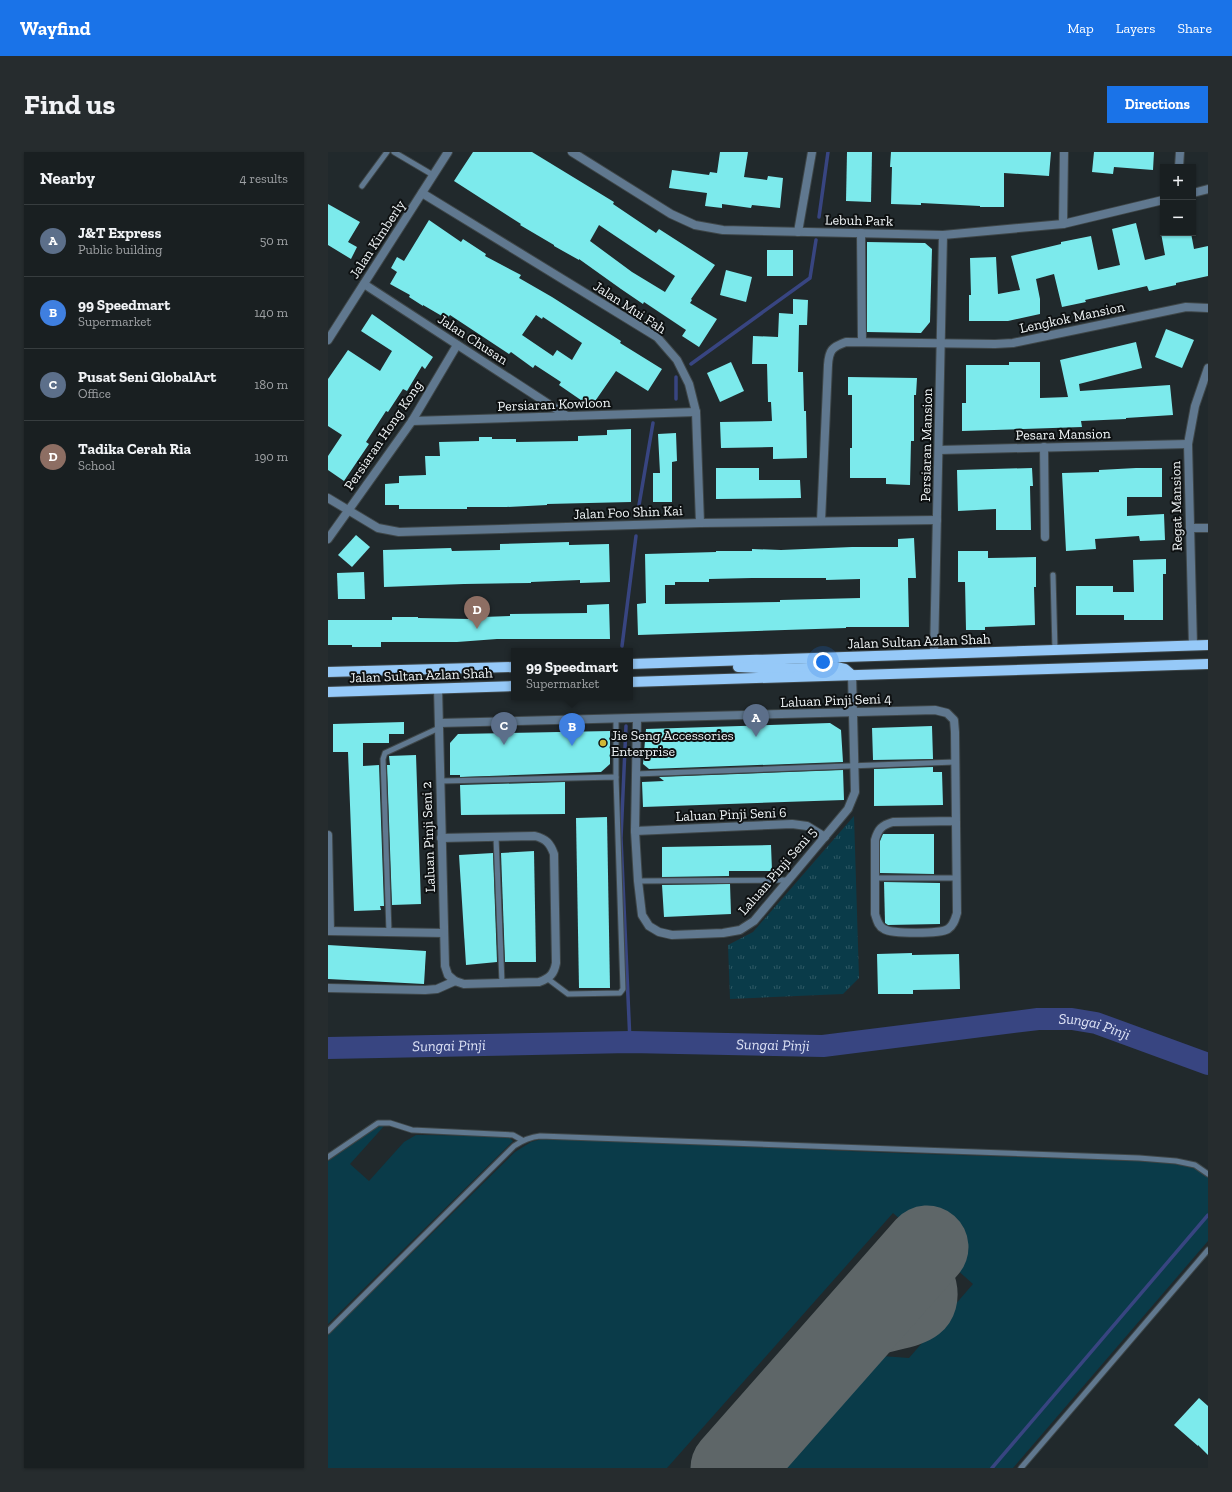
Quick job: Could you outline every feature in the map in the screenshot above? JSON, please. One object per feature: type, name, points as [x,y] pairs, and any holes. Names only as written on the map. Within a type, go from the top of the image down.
[{"type":"main road","name":"Jalan Sultan Azlan Shah","points":[[633,664],[1208,645]]},
{"type":"main road","points":[[686,663],[781,670],[836,667],[845,669],[852,675]]},
{"type":"main road","points":[[633,682],[1208,664]]},
{"type":"main road","name":"Jalan Sultan Azlan Shah","points":[[328,672],[511,667]]},
{"type":"main road","name":"Jalan Sultan Azlan Shah","points":[[328,690],[344,691],[511,686]]},
{"type":"street","name":"Jalan Kimberly","points":[[328,340],[448,152]]},
{"type":"street","name":"Lebuh Park","points":[[572,152],[670,214],[695,225],[723,230],[943,235],[1063,224],[1160,201]]},
{"type":"street","points":[[798,232],[812,152]]},
{"type":"street","points":[[1063,224],[1064,152]]},
{"type":"street","points":[[1179,164],[1180,152]]},
{"type":"street","points":[[1196,192],[1208,189]]},
{"type":"street","name":"Jalan Mui Fah","points":[[422,193],[657,337],[677,360],[689,384],[696,412],[700,523]]},
{"type":"street","points":[[861,233],[862,342]]},
{"type":"street","name":"Persiaran Mansion","points":[[934,654],[943,235]]},
{"type":"street","name":"Jalan Chusan","points":[[364,284],[568,416]]},
{"type":"street","name":"Lengkok Mansion","points":[[821,521],[829,354],[835,346],[846,342],[1013,343],[1186,307],[1208,308]]},
{"type":"street","name":"Persiaran Hong Kong","points":[[328,539],[412,421],[457,345]]},
{"type":"street","name":"Regat Mansion","points":[[1193,646],[1188,444],[1195,406],[1208,368]]},
{"type":"street","name":"Persiaran Kowloon","points":[[412,421],[696,412]]},
{"type":"street","name":"Pesara Mansion","points":[[939,450],[1188,444]]},
{"type":"street","points":[[1044,447],[1044,537]]},
{"type":"street","name":"Jalan Foo Shin Kai","points":[[328,498],[378,528],[399,532],[700,523],[937,520]]},
{"type":"street","points":[[1190,528],[1208,528]]},
{"type":"street","name":"Laluan Pinji Seni 5","points":[[637,719],[635,831],[642,915],[649,926],[659,932],[672,935],[723,933],[740,930],[754,922],[848,809],[855,792],[852,675]]},
{"type":"street","name":"Laluan Pinji Seni 2","points":[[438,688],[445,966],[448,975],[454,981]]},
{"type":"street","name":"Laluan Pinji Seni 4","points":[[439,726],[616,719],[935,710],[947,713],[954,720],[955,762]]},
{"type":"street","points":[[955,762],[956,821],[956,878],[957,913],[954,922],[948,929],[939,932],[894,932],[884,930],[878,923],[875,914],[875,840],[877,831],[884,824],[893,822],[956,821]]},
{"type":"street","name":"Laluan Pinji Seni 6","points":[[635,831],[792,824],[807,826],[825,836]]},
{"type":"street","points":[[328,835],[329,931],[444,933]]},
{"type":"street","points":[[328,988],[425,990],[436,989],[454,981],[464,984],[539,982],[548,979],[554,972],[556,963],[554,854],[551,845],[544,838],[535,836],[441,838]]},
{"type":"lane","points":[[362,186],[387,152]]},
{"type":"lane","points":[[394,152],[433,175]]},
{"type":"lane","points":[[1053,575],[1055,651]]},
{"type":"lane","points":[[548,979],[568,994],[620,993],[623,989],[616,777],[616,719]]},
{"type":"lane","points":[[389,932],[383,759],[385,753],[439,726]]},
{"type":"lane","points":[[635,774],[854,767],[955,762]]},
{"type":"lane","points":[[440,781],[616,777]]},
{"type":"lane","points":[[496,837],[502,982]]},
{"type":"lane","points":[[875,878],[956,878]]},
{"type":"lane","points":[[638,881],[789,880]]},
{"type":"lane","points":[[328,1157],[378,1123],[385,1122],[412,1130],[513,1135],[522,1140]]},
{"type":"lane","points":[[328,1331],[509,1151],[522,1140],[530,1137],[540,1136],[1139,1158],[1176,1161],[1195,1165],[1208,1174]]},
{"type":"lane","points":[[1021,1468],[1208,1250]]},
{"type":"green space","points":[[854,816],[859,978],[843,994],[730,999],[728,945],[753,932]]},
{"type":"green space","points":[[385,1125],[350,1164],[369,1181],[404,1142],[416,1135],[507,1136],[513,1141],[328,1324],[328,1161],[379,1126]]},
{"type":"green space","points":[[545,1138],[894,1153],[1139,1161],[1174,1164],[1194,1168],[1208,1177],[1208,1241],[1013,1468],[779,1468],[882,1356],[909,1358],[973,1284],[893,1213],[667,1468],[328,1468],[328,1335],[515,1152],[531,1142]]},
{"type":"building","points":[[473,152],[532,152],[614,202],[613,204],[656,233],[659,229],[715,265],[691,299],[692,300],[690,303],[717,319],[699,347],[682,336],[686,330],[644,302],[643,304],[579,259],[554,246],[520,225],[521,224],[454,181]],"holes":[[[599,225],[675,276],[665,292],[632,272],[590,241]]]},
{"type":"building","points":[[720,152],[748,152],[744,177],[767,180],[768,176],[783,178],[780,208],[752,205],[751,208],[722,204],[722,208],[705,206],[707,193],[669,188],[672,170],[709,175],[710,172],[717,173]]},
{"type":"building","points":[[847,152],[872,152],[871,202],[846,201]]},
{"type":"building","points":[[891,152],[1051,152],[1049,176],[1004,173],[1004,207],[980,207],[921,203],[921,205],[891,204]]},
{"type":"building","points":[[1094,152],[1154,152],[1153,170],[1114,167],[1113,174],[1092,172]]},
{"type":"building","points":[[328,204],[360,222],[348,242],[357,247],[351,259],[328,245]]},
{"type":"building","points":[[429,220],[461,242],[463,239],[486,254],[485,256],[521,275],[519,278],[552,297],[621,341],[620,343],[662,369],[648,391],[616,371],[591,407],[559,385],[561,382],[535,365],[533,368],[511,352],[509,354],[450,315],[447,319],[423,306],[409,297],[410,295],[390,284],[397,272],[391,268],[397,257],[404,261]],"holes":[[[536,315],[542,319],[543,317],[582,343],[572,360],[557,350],[553,356],[522,335]]]},
{"type":"building","points":[[1136,223],[1145,260],[1165,255],[1162,236],[1192,236],[1194,249],[1208,246],[1208,276],[1149,291],[1147,286],[1085,300],[1086,302],[1062,307],[1054,274],[1036,279],[1040,299],[1040,314],[1008,321],[969,321],[969,295],[971,295],[970,258],[996,257],[998,294],[1020,290],[1011,256],[1061,244],[1061,242],[1091,236],[1098,270],[1120,265],[1112,229]]},
{"type":"building","points":[[867,242],[925,243],[932,249],[930,322],[921,333],[867,332]]},
{"type":"building","points":[[767,250],[793,250],[793,276],[767,276]]},
{"type":"building","points":[[726,270],[752,277],[746,302],[720,295]]},
{"type":"building","points":[[793,299],[808,300],[807,325],[799,325],[798,372],[803,372],[807,458],[773,459],[773,447],[721,448],[720,422],[772,421],[771,402],[768,402],[767,364],[752,364],[753,336],[778,337],[779,313],[793,314]]},
{"type":"building","points":[[372,314],[433,357],[425,369],[422,366],[407,391],[403,389],[388,412],[386,411],[366,442],[369,444],[344,481],[328,470],[328,456],[342,435],[328,426],[328,379],[348,350],[380,371],[392,351],[361,331]]},
{"type":"building","points":[[1166,329],[1194,340],[1182,368],[1155,357]]},
{"type":"building","points":[[1136,342],[1142,368],[1079,384],[1080,391],[1170,385],[1173,415],[1081,421],[1082,427],[962,431],[962,403],[966,403],[966,365],[1009,365],[1009,362],[1040,362],[1040,398],[1068,397],[1060,360]]},
{"type":"building","points":[[731,362],[744,391],[720,402],[707,373]]},
{"type":"building","points":[[848,377],[917,378],[916,395],[914,395],[914,441],[911,441],[910,485],[886,484],[886,478],[850,478],[850,448],[852,448],[852,395],[848,395]]},
{"type":"building","points":[[631,429],[631,502],[467,507],[467,509],[399,509],[399,505],[385,505],[385,484],[399,483],[399,476],[426,475],[425,456],[440,456],[439,442],[479,441],[479,437],[492,437],[492,439],[516,439],[516,442],[578,441],[578,436],[607,435],[607,430]]},
{"type":"building","points":[[676,433],[677,461],[672,462],[672,502],[653,502],[653,473],[660,473],[658,434]]},
{"type":"building","points":[[716,468],[759,468],[759,480],[800,480],[801,498],[716,499]]},
{"type":"building","points":[[1032,468],[1033,486],[1030,486],[1031,530],[996,530],[996,509],[958,511],[957,470]]},
{"type":"building","points":[[1162,468],[1162,497],[1127,497],[1127,516],[1164,514],[1165,540],[1140,541],[1139,536],[1095,539],[1096,549],[1066,551],[1062,473],[1099,472],[1099,470]]},
{"type":"building","points":[[356,535],[370,547],[352,567],[338,555]]},
{"type":"building","points":[[914,538],[916,578],[908,578],[909,627],[846,627],[638,635],[637,604],[646,603],[645,554],[752,551],[752,549],[781,550],[898,547],[898,539]],"holes":[[[826,578],[826,580],[860,579],[860,598],[780,600],[780,602],[665,604],[665,585],[675,585],[675,582],[709,582],[709,579]]]},
{"type":"building","points":[[569,542],[569,545],[609,544],[610,582],[580,583],[580,580],[531,583],[384,587],[383,550],[451,548],[452,551],[500,550],[500,544]]},
{"type":"building","points":[[958,551],[988,551],[988,558],[1036,557],[1036,587],[1034,587],[1035,625],[985,627],[985,630],[966,630],[965,582],[958,582]]},
{"type":"building","points":[[1166,559],[1166,574],[1163,574],[1163,620],[1124,620],[1124,615],[1076,615],[1076,586],[1113,586],[1113,592],[1134,592],[1133,560]]},
{"type":"building","points":[[364,572],[365,599],[338,599],[337,573]]},
{"type":"building","points":[[609,604],[610,639],[497,639],[457,642],[381,642],[381,647],[328,645],[328,620],[392,620],[392,617],[470,619],[470,609],[483,609],[483,617],[510,616],[510,614],[587,613],[587,605]]},
{"type":"building","points":[[404,722],[404,734],[389,734],[389,743],[363,743],[363,766],[379,765],[384,906],[380,906],[381,910],[354,911],[348,752],[333,752],[333,724]]},
{"type":"building","points":[[830,723],[841,730],[843,762],[649,769],[643,764],[646,729]]},
{"type":"building","points":[[932,726],[933,759],[873,760],[872,728]]},
{"type":"building","points":[[610,731],[610,764],[601,772],[460,777],[460,775],[450,775],[450,743],[458,734]]},
{"type":"building","points":[[416,755],[421,904],[392,905],[387,765],[390,765],[389,756]]},
{"type":"building","points":[[933,767],[933,772],[942,772],[943,805],[874,806],[874,769]]},
{"type":"building","points":[[843,770],[844,800],[643,807],[642,782],[664,781],[659,777]]},
{"type":"building","points":[[565,782],[565,814],[461,815],[460,785]]},
{"type":"building","points":[[607,817],[610,988],[579,988],[576,818]]},
{"type":"building","points":[[883,834],[934,834],[934,874],[880,873],[880,841]]},
{"type":"building","points":[[771,845],[772,871],[729,871],[729,876],[662,877],[662,847]]},
{"type":"building","points":[[534,851],[536,962],[505,962],[501,853]]},
{"type":"building","points":[[493,853],[497,962],[466,965],[459,855]]},
{"type":"building","points":[[884,882],[940,883],[940,924],[888,925],[885,923]]},
{"type":"building","points":[[730,884],[731,914],[664,917],[662,885]]},
{"type":"building","points":[[328,945],[426,951],[424,984],[328,979]]},
{"type":"building","points":[[912,953],[912,955],[959,954],[960,989],[913,990],[913,994],[878,994],[877,954]]},
{"type":"building","points":[[1199,1398],[1208,1406],[1208,1455],[1174,1425]]},
{"type":"waterway","points":[[819,217],[828,152]]},
{"type":"waterway","points":[[691,364],[810,278],[816,240]]},
{"type":"waterway","points":[[676,377],[676,399]]},
{"type":"waterway","points":[[638,511],[653,423]]},
{"type":"waterway","points":[[622,646],[636,536]]},
{"type":"waterway","points":[[626,726],[621,838],[630,1042]]},
{"type":"waterway","name":"Sungai Pinji","points":[[328,1048],[630,1042],[823,1046],[1038,1019],[1072,1019],[1096,1023],[1208,1064]]},
{"type":"waterway","points":[[992,1468],[1208,1215]]},
{"type":"taxiway","points":[[903,1256],[915,1256],[924,1260],[937,1275],[941,1295],[940,1305],[936,1314],[929,1321],[916,1328],[878,1338],[864,1344],[815,1373],[855,1313],[876,1271],[884,1262],[892,1258],[903,1256]]},
{"type":"taxiway","points":[[737,1468],[746,1452]]},
{"type":"runway","points":[[732,1468],[927,1247]]},
{"type":"place","name":"Tadika Cerah Ria","points":[[477,629]]},
{"type":"place","name":"J&T Express","points":[[756,737]]},
{"type":"place","name":"Jie Seng Accessories Enterprise","points":[[603,743]]},
{"type":"place","name":"Pusat Seni GlobalArt","points":[[504,745]]},
{"type":"place","name":"99 Speedmart","points":[[572,746]]}]
